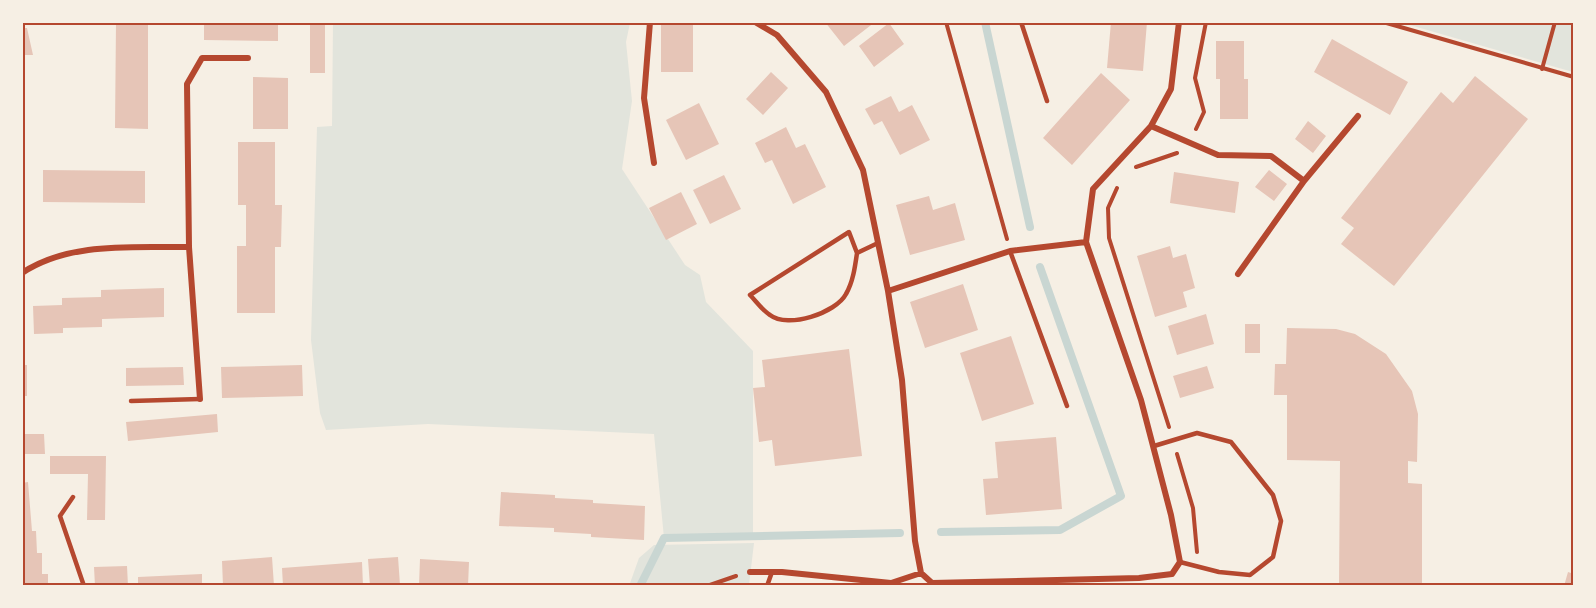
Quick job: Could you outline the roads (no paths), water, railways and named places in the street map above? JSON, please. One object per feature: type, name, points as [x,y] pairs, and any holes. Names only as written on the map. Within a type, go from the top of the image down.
[{"type":"street","points":[[650,22],[644,98],[654,163]]},
{"type":"street","points":[[754,22],[777,34],[826,92],[863,170],[888,291],[902,380],[915,541],[921,573],[932,583],[1139,578],[1172,574],[1180,562],[1154,446],[1141,400],[1086,242],[1093,189],[1151,126],[1170,89],[1179,22]]},
{"type":"street","points":[[200,399],[189,247],[187,84],[202,58],[248,58]]},
{"type":"street","points":[[1238,274],[1304,181],[1358,117]]},
{"type":"street","points":[[1151,126],[1218,155],[1271,156],[1304,181]]},
{"type":"street","points":[[888,291],[1010,251],[1086,242]]},
{"type":"street","points":[[22,273],[33,266],[80,250],[189,247]]},
{"type":"street","points":[[750,572],[891,583],[921,573]]},
{"type":"lane","points":[[1021,22],[1047,101]]},
{"type":"lane","points":[[857,253],[849,232],[750,295],[771,317],[789,320],[813,317],[830,309],[845,296],[857,253],[879,243]]},
{"type":"lane","points":[[1010,251],[1067,406]]},
{"type":"lane","points":[[131,401],[200,399]]},
{"type":"lane","points":[[1154,446],[1197,433],[1231,442],[1273,495],[1281,521],[1273,557],[1250,575],[1219,572],[1199,565],[1180,562]]},
{"type":"lane","points":[[73,497],[60,516],[84,585]]},
{"type":"lane","points":[[767,585],[772,572]]},
{"type":"waterway","points":[[985,22],[1030,227]]},
{"type":"waterway","points":[[941,532],[1060,530],[1121,496],[1040,267]]},
{"type":"waterway","points":[[640,586],[664,538],[900,533]]}]
